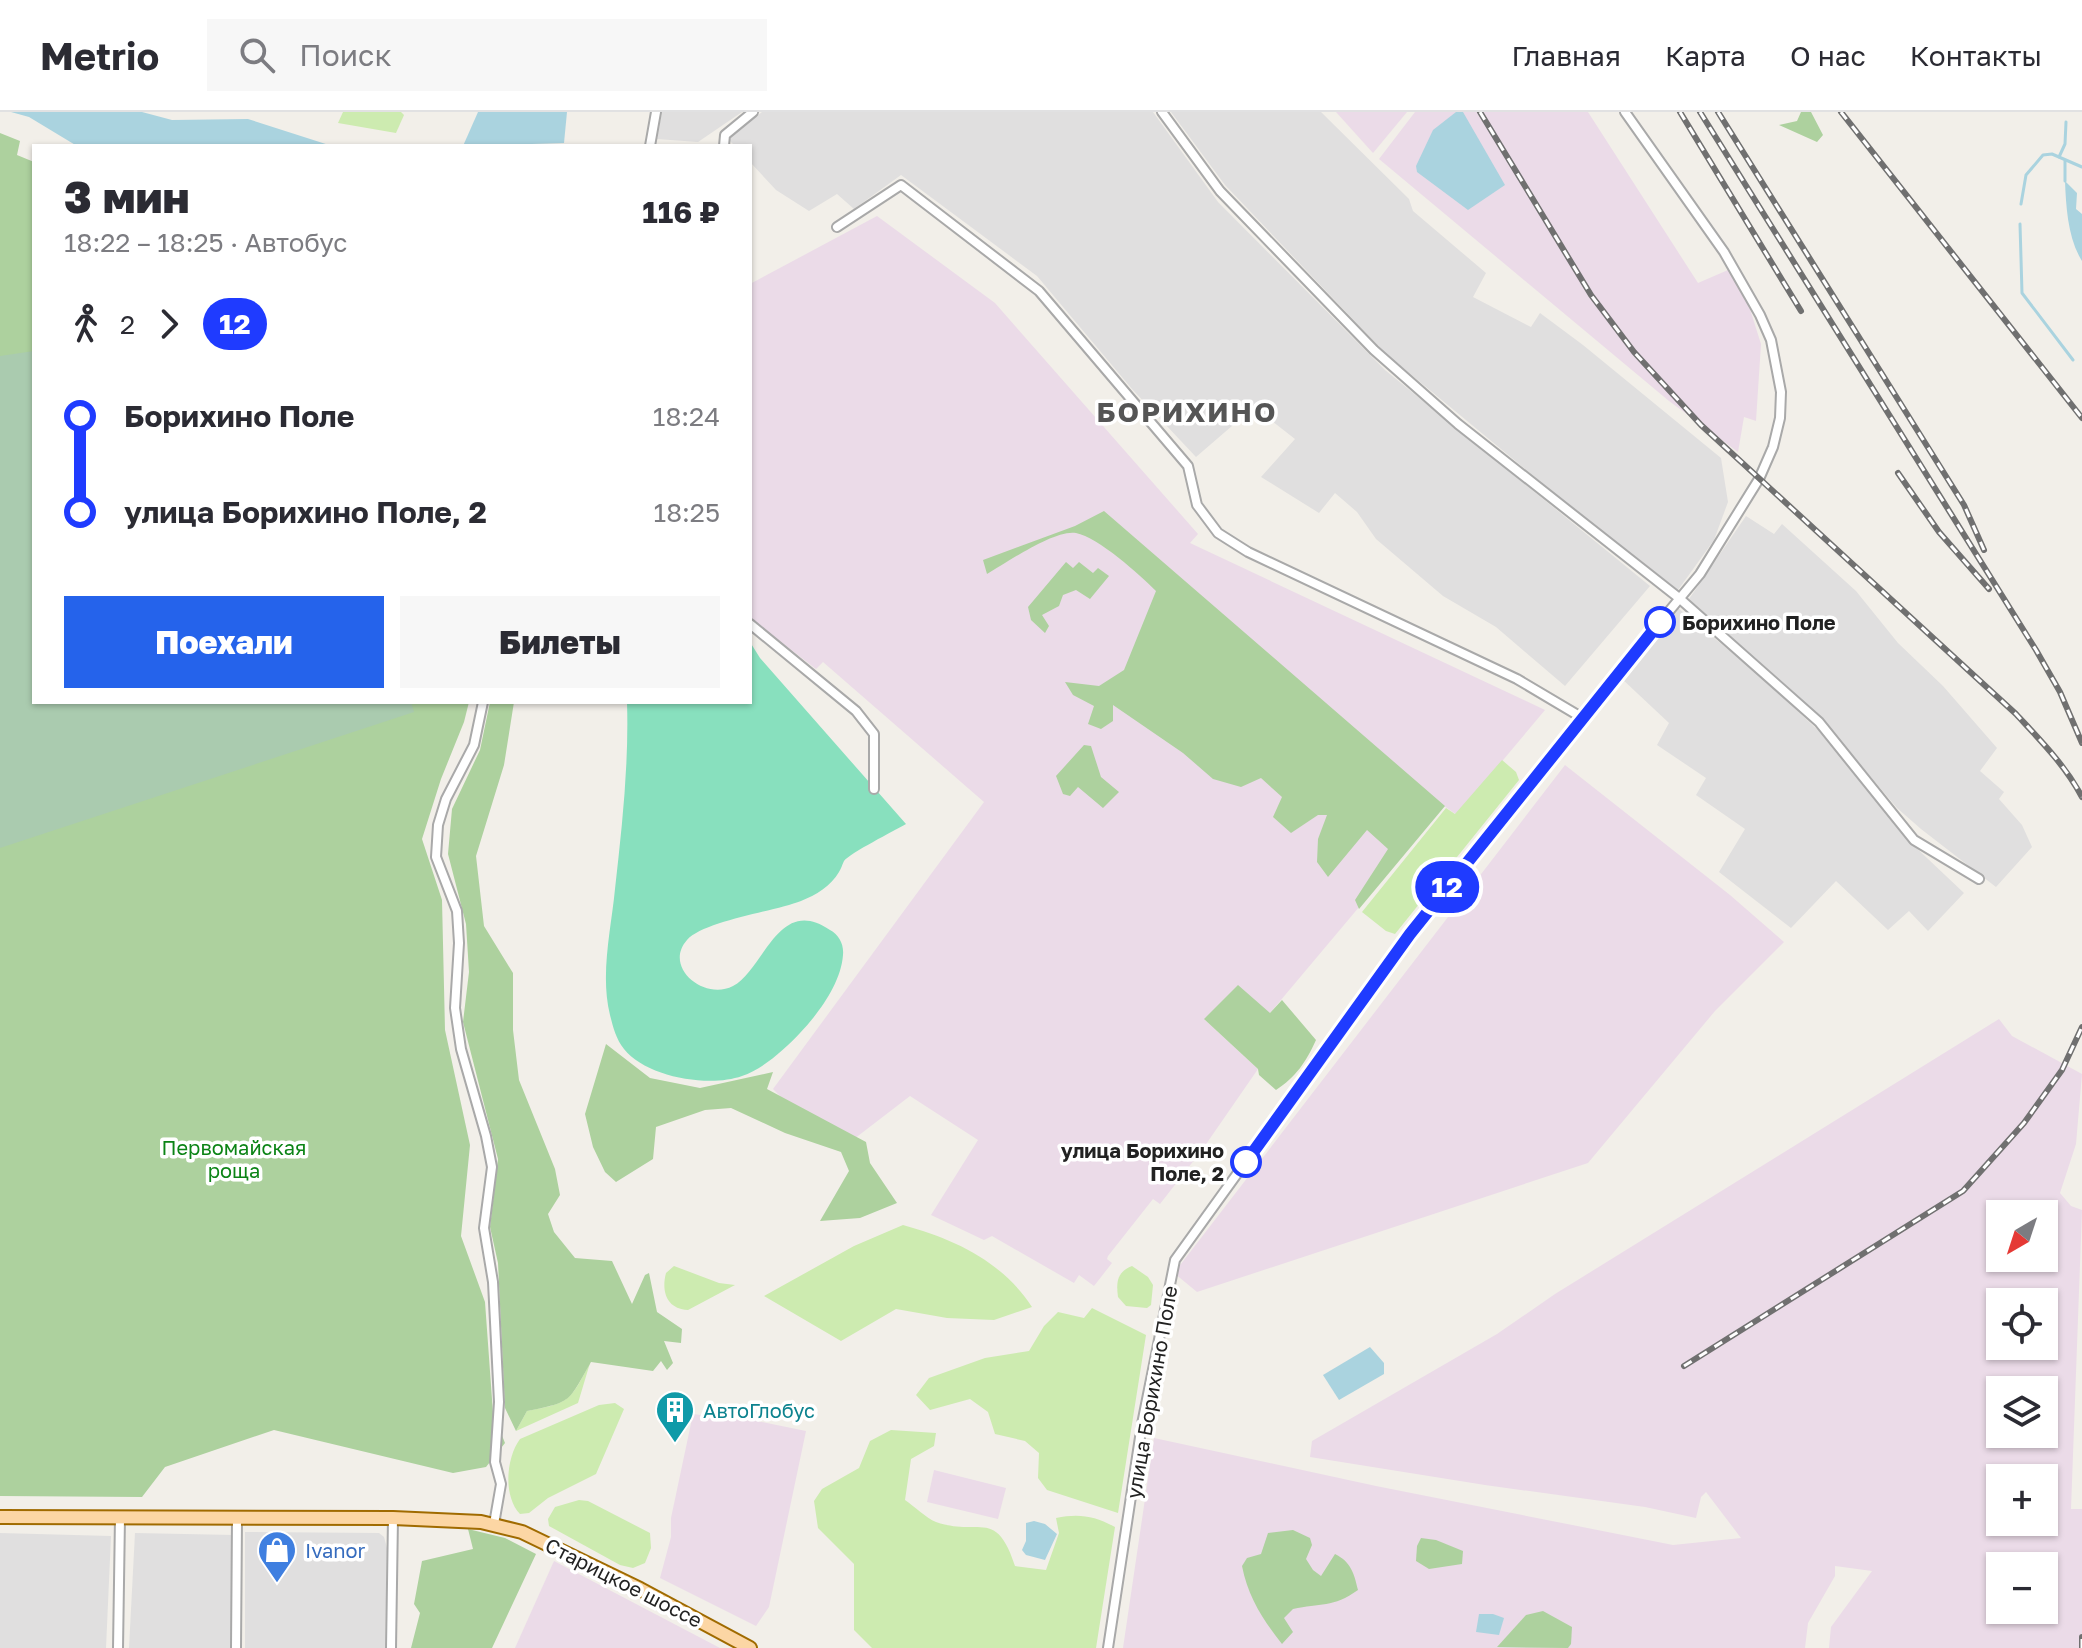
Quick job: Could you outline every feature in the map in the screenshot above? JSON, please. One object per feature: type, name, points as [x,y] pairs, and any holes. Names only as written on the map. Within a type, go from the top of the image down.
[{"type":"main road","name":"Старицкое шоссе","points":[[0,1517],[393,1518],[451,1519],[494,1524],[522,1532],[561,1550],[750,1648]]},
{"type":"street","points":[[650,144],[656,112]]},
{"type":"street","points":[[724,144],[725,135],[753,112]]},
{"type":"street","points":[[1162,112],[1220,191],[1374,350],[1458,424],[1679,598],[1819,722],[1914,840],[1979,879]]},
{"type":"street","name":"улица Борихино Поле","points":[[1108,1648],[1142,1424],[1175,1260],[1410,934],[1581,717],[1700,574],[1767,463],[1780,418],[1781,392],[1771,340],[1724,252],[1625,112]]},
{"type":"street","points":[[837,227],[901,185],[1039,291],[1188,466],[1197,505],[1218,533],[1248,552],[1517,679],[1581,717]]},
{"type":"street","points":[[752,626],[856,711],[874,734],[874,789]]},
{"type":"street","points":[[483,704],[474,745],[446,799],[438,825],[436,857],[457,911],[459,943],[455,1008],[461,1049],[492,1167],[484,1228],[493,1282],[499,1402],[495,1462],[501,1484],[494,1524]]},
{"type":"street","points":[[118,1648],[120,1517]]},
{"type":"street","points":[[391,1648],[393,1518]]},
{"type":"street","points":[[236,1648],[237,1519]]},
{"type":"shaded area","points":[[662,112],[742,112],[698,142],[657,139]]},
{"type":"shaded area","points":[[762,112],[1153,112],[1218,202],[1385,370],[1650,586],[1565,686],[1496,627],[1443,596],[1376,539],[1357,512],[1335,493],[1319,513],[1261,477],[1295,439],[1254,407],[1196,457],[1132,389],[1037,276],[901,175],[854,209],[837,194],[809,211],[776,190],[752,164],[752,144],[733,144],[728,139]]},
{"type":"shaded area","points":[[1171,112],[1321,112],[1409,199],[1413,211],[1486,273],[1473,297],[1531,327],[1540,313],[1721,458],[1728,502],[1714,540],[1678,590],[1559,497],[1385,353],[1225,185]]},
{"type":"shaded area","points":[[1336,112],[1407,112],[1373,153]]},
{"type":"shaded area","points":[[1415,112],[1588,112],[1698,283],[1728,270],[1749,306],[1761,344],[1756,421],[1744,417],[1738,452],[1669,401],[1379,159]]},
{"type":"shaded area","points":[[877,216],[995,303],[1198,534],[1190,543],[1545,710],[1457,815],[1444,806],[1270,1013],[1205,1020],[1258,1069],[1160,1204],[1153,1199],[1108,1256],[1112,1263],[1094,1286],[1079,1275],[1074,1283],[992,1236],[984,1240],[931,1215],[978,1140],[910,1096],[854,1139],[787,1103],[773,1089],[984,802],[823,662],[816,669],[752,620],[752,283]]},
{"type":"shaded area","points":[[1746,516],[1774,534],[1782,524],[1856,591],[1898,643],[1943,686],[1997,748],[1980,771],[2004,792],[1999,799],[2022,825],[2032,847],[1996,887],[1897,808],[1820,717],[1689,599]]},
{"type":"shaded area","points":[[1678,608],[1766,681],[1825,737],[1909,841],[1964,893],[1928,931],[1909,911],[1888,930],[1836,881],[1791,928],[1719,872],[1745,829],[1696,795],[1706,778],[1657,745],[1669,723],[1621,678]]},
{"type":"shaded area","points":[[1565,765],[1730,895],[1784,942],[1715,1011],[1588,1163],[1197,1292],[1174,1273]]},
{"type":"shaded area","points":[[1999,1019],[2012,1036],[2082,1074],[2076,1144],[2060,1193],[2071,1206],[2082,1210],[2071,1509],[2082,1509],[2082,1648],[1829,1648],[1831,1627],[1872,1571],[1835,1566],[1835,1576],[1808,1623],[1805,1648],[1123,1648],[1154,1438],[1673,1545],[1741,1538],[1706,1492],[1701,1497],[1696,1518],[1645,1507],[1310,1457],[1312,1441],[1497,1334],[1555,1294]]},
{"type":"shaded area","points":[[703,1410],[806,1431],[769,1607],[756,1626],[660,1578],[671,1537],[671,1518],[693,1414],[701,1415]]},
{"type":"shaded area","points":[[934,1470],[1006,1488],[998,1519],[927,1502]]},
{"type":"shaded area","points":[[245,1532],[379,1533],[384,1537],[387,1548],[385,1648],[245,1648]]},
{"type":"shaded area","points":[[0,1533],[111,1536],[106,1648],[0,1648]]},
{"type":"shaded area","points":[[135,1533],[234,1535],[231,1648],[129,1648]]},
{"type":"shaded area","points":[[554,1561],[720,1648],[515,1648]]},
{"type":"green space","points":[[343,112],[401,112],[404,115],[396,133],[338,123]]},
{"type":"green space","points":[[1801,112],[1811,112],[1823,135],[1817,142],[1779,125],[1797,121]]},
{"type":"green space","name":"Первомайская роща","points":[[0,133],[20,141],[17,155],[32,161],[32,704],[468,704],[422,839],[442,900],[445,1030],[470,1145],[461,1236],[485,1302],[493,1413],[505,1443],[486,1467],[453,1473],[274,1430],[165,1467],[142,1497],[0,1496]]},
{"type":"green space","points":[[32,351],[32,704],[412,704],[414,712],[0,848],[0,356]]},
{"type":"green space","points":[[1104,511],[1445,806],[1359,909],[1355,900],[1388,849],[1367,830],[1328,877],[1317,862],[1318,839],[1327,815],[1318,815],[1291,833],[1273,817],[1282,797],[1261,778],[1241,787],[1213,779],[1183,753],[1113,705],[1113,721],[1101,729],[1088,724],[1094,706],[1073,695],[1065,682],[1099,686],[1124,670],[1156,591],[1140,576],[1107,549],[1076,533],[1044,541],[987,574],[983,560],[1075,526]]},
{"type":"green space","points":[[1066,562],[1073,568],[1079,562],[1093,573],[1098,568],[1109,576],[1090,599],[1076,590],[1063,595],[1059,606],[1042,615],[1049,626],[1045,633],[1031,620],[1028,607]]},
{"type":"green space","points":[[752,645],[906,824],[848,857],[832,882],[812,896],[708,927],[687,940],[681,950],[683,970],[699,985],[722,989],[744,978],[774,938],[797,921],[812,921],[833,932],[840,940],[843,951],[841,966],[821,1007],[781,1052],[758,1069],[742,1076],[713,1081],[662,1073],[634,1059],[617,1037],[607,1000],[607,952],[618,866],[627,749],[627,704],[752,704]]},
{"type":"green space","points":[[490,704],[514,704],[504,765],[476,856],[484,926],[513,973],[513,1030],[519,1080],[555,1169],[560,1195],[548,1214],[554,1232],[575,1258],[612,1261],[632,1304],[645,1275],[649,1273],[657,1312],[682,1329],[681,1343],[664,1341],[673,1363],[667,1370],[661,1361],[653,1371],[591,1362],[568,1398],[527,1411],[516,1431],[505,1408],[498,1263],[490,1227],[498,1159],[463,1022],[469,972],[466,924],[448,854],[452,809],[480,750]]},
{"type":"green space","points":[[1084,745],[1091,746],[1101,777],[1119,792],[1103,808],[1078,787],[1070,796],[1063,794],[1056,776]]},
{"type":"green space","points":[[1502,760],[1516,772],[1519,780],[1395,934],[1386,931],[1362,912],[1446,808],[1455,814]]},
{"type":"green space","points":[[1238,985],[1270,1013],[1282,1000],[1316,1040],[1300,1068],[1276,1090],[1204,1019]]},
{"type":"green space","points":[[606,1044],[650,1078],[700,1088],[773,1072],[767,1089],[866,1142],[870,1163],[897,1203],[860,1218],[820,1221],[849,1171],[841,1152],[785,1133],[731,1108],[705,1110],[656,1127],[653,1159],[616,1182],[605,1172],[593,1147],[585,1114]]},
{"type":"green space","points":[[903,1225],[940,1237],[975,1254],[1006,1277],[1032,1307],[994,1320],[947,1318],[896,1309],[841,1341],[764,1296],[854,1246]]},
{"type":"green space","points":[[674,1266],[719,1283],[735,1285],[688,1310],[681,1309],[670,1303],[664,1287],[666,1273]]},
{"type":"green space","points":[[1132,1266],[1148,1277],[1153,1285],[1151,1305],[1147,1308],[1126,1306],[1118,1297],[1119,1278],[1123,1271]]},
{"type":"green space","points":[[1092,1308],[1146,1335],[1118,1513],[1047,1490],[1038,1478],[1039,1453],[1025,1441],[995,1434],[988,1412],[970,1399],[930,1410],[916,1395],[929,1378],[985,1358],[1029,1351],[1044,1326],[1058,1312],[1084,1318]]},
{"type":"green space","points":[[590,1363],[578,1403],[516,1431],[527,1411],[561,1402],[573,1393]]},
{"type":"green space","points":[[615,1403],[624,1409],[596,1474],[548,1498],[529,1513],[520,1514],[511,1497],[508,1477],[512,1456],[520,1439],[599,1405]]},
{"type":"green space","points":[[891,1430],[936,1433],[934,1446],[911,1459],[905,1500],[936,1522],[993,1530],[1001,1536],[1015,1566],[1046,1570],[1059,1533],[1056,1518],[1087,1516],[1115,1527],[1096,1648],[872,1648],[854,1630],[854,1564],[818,1528],[814,1501],[822,1489],[859,1468],[870,1441]]},
{"type":"green space","points":[[579,1500],[588,1501],[650,1533],[651,1548],[645,1563],[633,1568],[620,1565],[549,1526],[548,1519],[555,1507]]},
{"type":"green space","points":[[468,1529],[505,1538],[536,1554],[492,1648],[411,1648],[420,1613],[414,1604],[422,1561],[473,1549]]},
{"type":"green space","points":[[1293,1530],[1310,1538],[1312,1545],[1306,1559],[1313,1570],[1321,1576],[1335,1554],[1351,1569],[1358,1590],[1334,1602],[1293,1609],[1284,1618],[1293,1632],[1282,1644],[1257,1608],[1242,1566],[1247,1558],[1261,1554],[1268,1533]]},
{"type":"green space","points":[[1421,1538],[1436,1540],[1463,1551],[1462,1564],[1429,1569],[1416,1561]]},
{"type":"green space","points":[[1543,1611],[1572,1627],[1568,1648],[1497,1647],[1526,1615]]},
{"type":"water","points":[[11,112],[142,112],[172,120],[248,119],[326,144],[74,144],[29,117]]},
{"type":"water","points":[[478,112],[567,112],[564,143],[464,144]]},
{"type":"water","points":[[1456,112],[1463,112],[1505,185],[1468,210],[1417,172],[1416,166],[1433,130]]},
{"type":"water","points":[[2065,181],[2077,193],[2076,209],[2082,214],[2082,261],[2071,233]]},
{"type":"water","points":[[1370,1347],[1384,1363],[1384,1374],[1339,1400],[1323,1375]]},
{"type":"water","points":[[1034,1521],[1045,1524],[1057,1534],[1045,1560],[1026,1555],[1022,1550],[1026,1541],[1026,1523]]},
{"type":"water","points":[[1479,1614],[1504,1618],[1499,1635],[1476,1632]]},
{"type":"waterway","points":[[2059,157],[2065,144],[2066,122]]},
{"type":"waterway","points":[[2021,204],[2026,175],[2043,155],[2052,154],[2082,167]]},
{"type":"waterway","points":[[2065,161],[2065,181]]},
{"type":"waterway","points":[[2020,224],[2022,293],[2073,360]]},
{"type":"railway","points":[[1480,112],[1591,295],[1634,352],[1701,425],[2016,714],[2060,764],[2082,797]]},
{"type":"railway","points":[[1680,112],[1801,311]]},
{"type":"railway","points":[[1700,112],[2036,650],[2060,692],[2082,743]]},
{"type":"railway","points":[[1718,112],[1964,505],[1984,550]]},
{"type":"railway","points":[[1841,112],[2082,418]]},
{"type":"railway","points":[[1898,473],[1939,532],[1989,589]]},
{"type":"railway","points":[[1684,1366],[1963,1191],[2024,1123],[2062,1070],[2082,1027]]},
{"type":"railway","points":[[2082,1637],[2082,1648]]},
{"type":"bus line","name":"12","points":[[1246,1162],[1410,934],[1660,622]]},
{"type":"place","name":"Борихино Поле","points":[[1660,622]]},
{"type":"place","name":"улица Борихино Поле, 2","points":[[1246,1162]]},
{"type":"place","name":"АвтоГлобус","points":[[675,1444]]},
{"type":"place","name":"Ivanor","points":[[277,1584]]},
{"type":"district","name":"БОРИХИНО","points":[[1187,411]]}]
